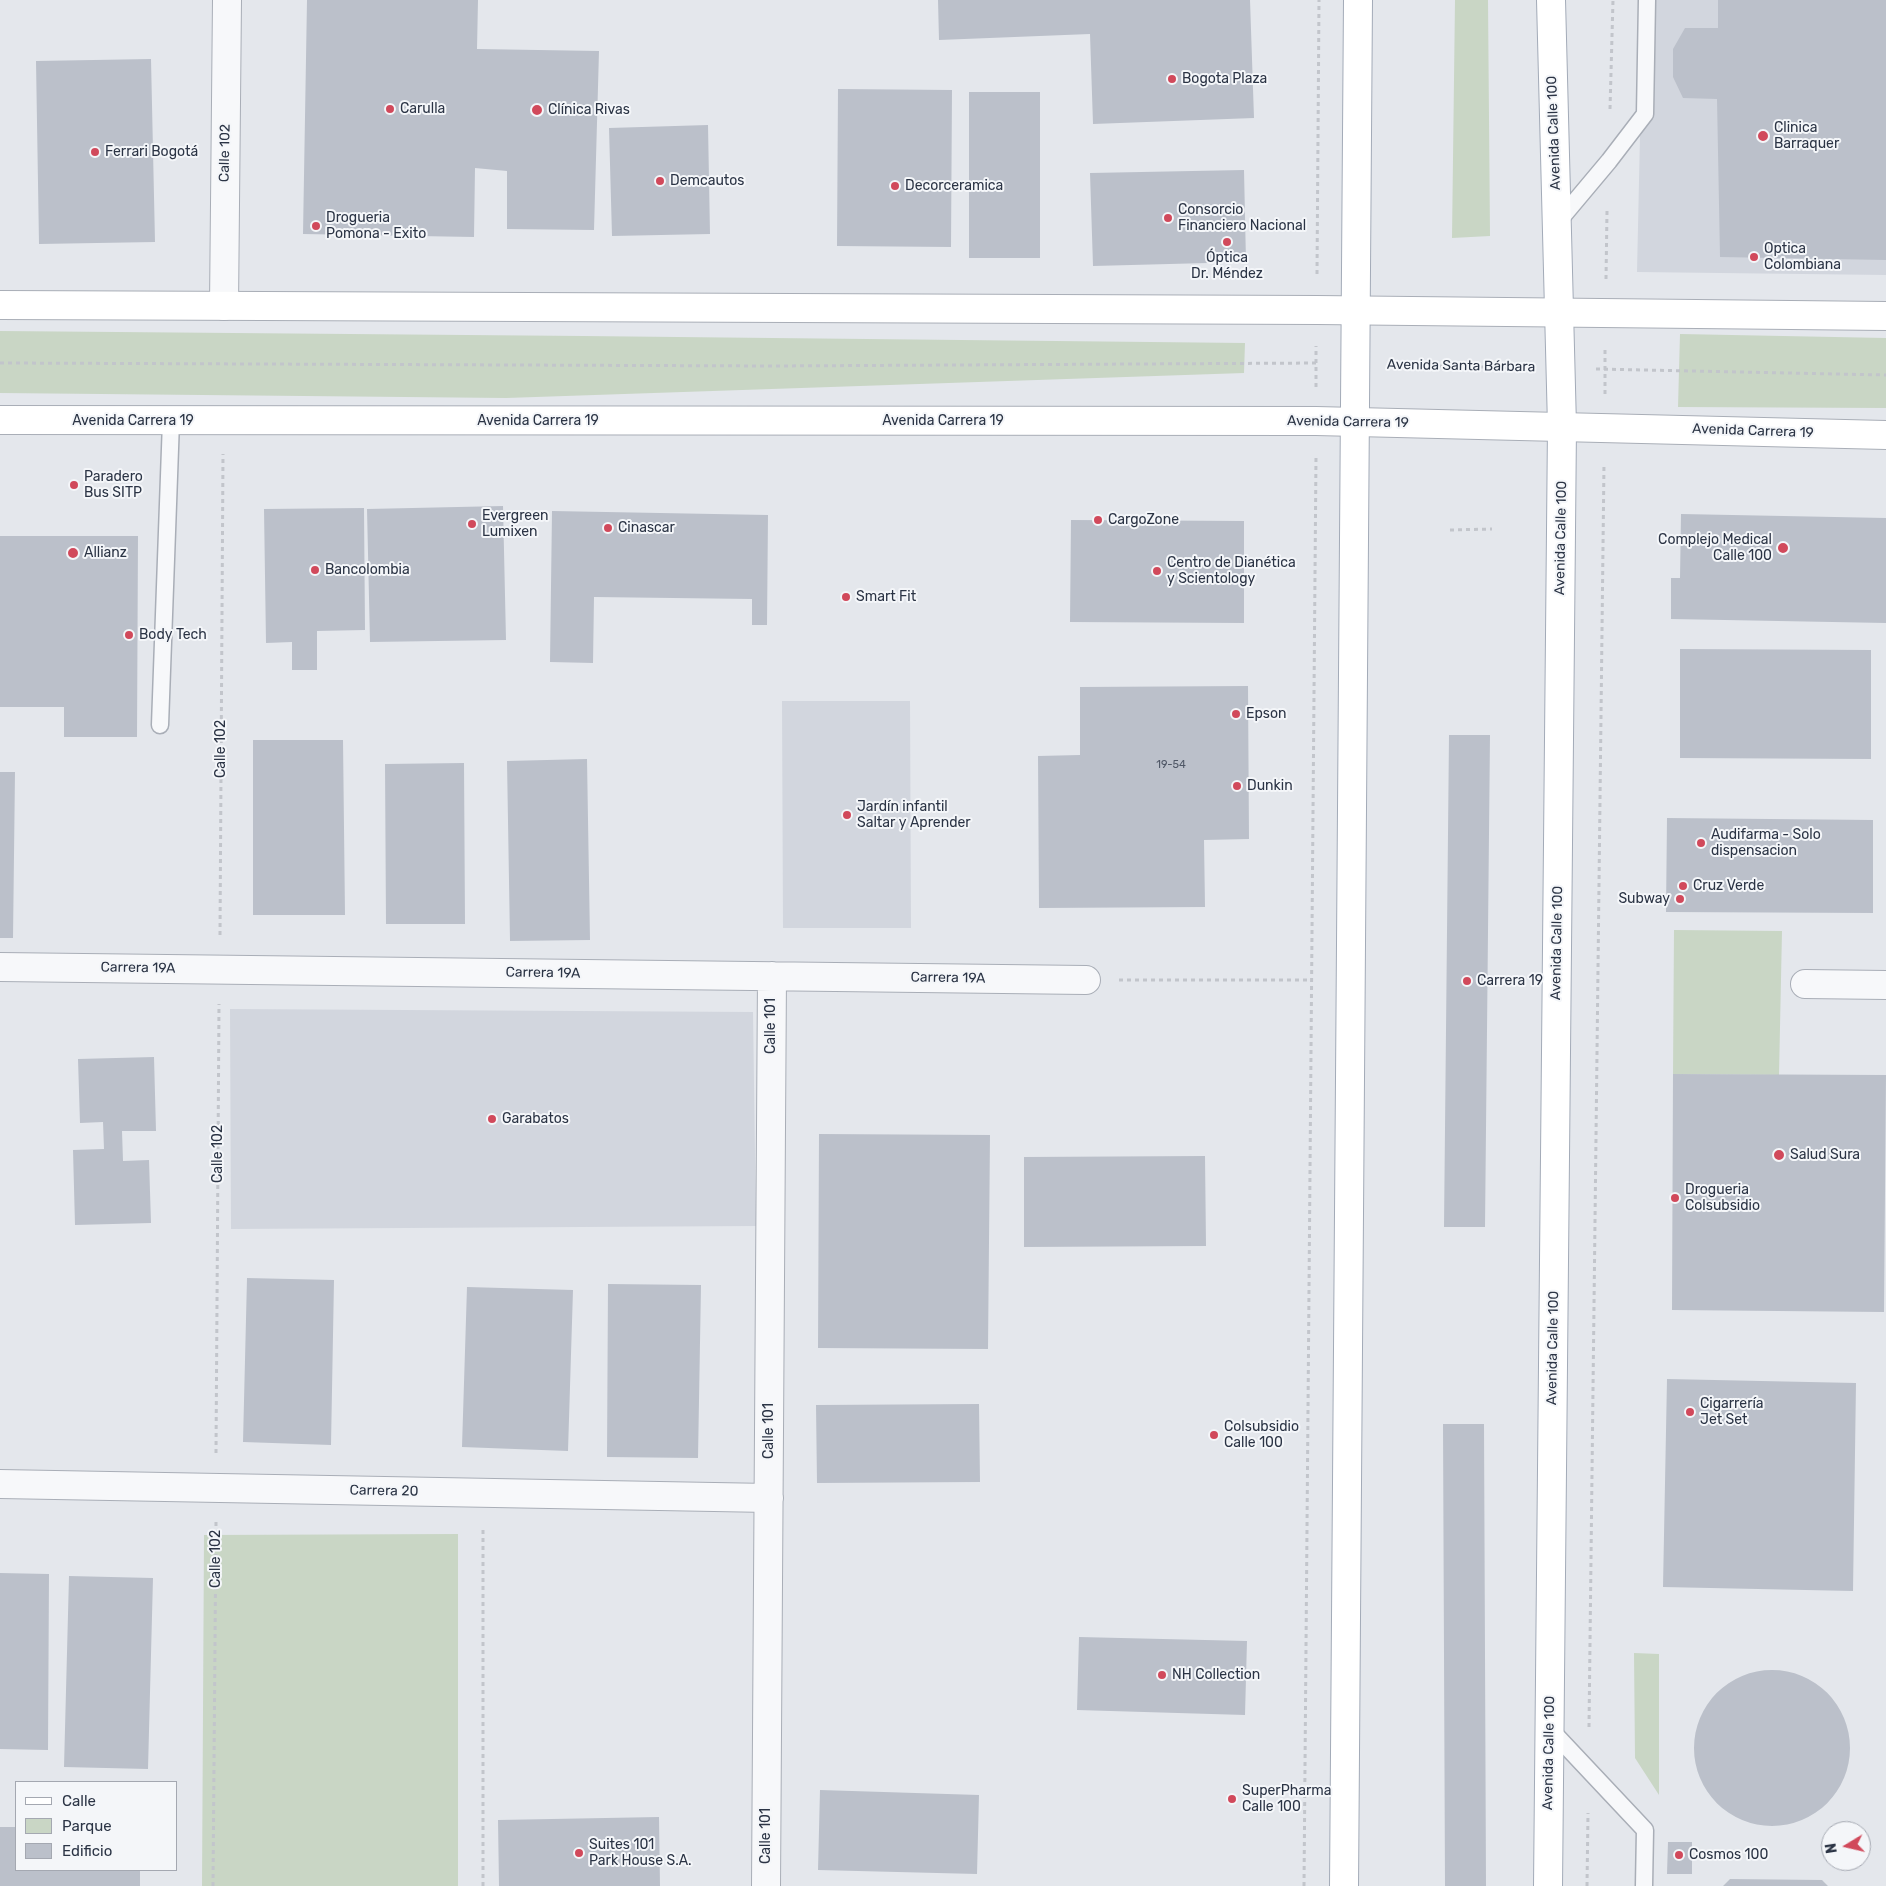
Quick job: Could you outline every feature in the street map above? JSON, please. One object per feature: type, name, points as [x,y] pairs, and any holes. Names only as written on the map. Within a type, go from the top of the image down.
[{"type":"main road","points":[[1344,1886],[1358,0]]},
{"type":"main road","name":"Avenida Calle 100","points":[[1548,1886],[1562,426],[1550,0]]},
{"type":"main road","points":[[0,305],[1356,310],[1886,316]]},
{"type":"main road","name":"Avenida Carrera 19","points":[[0,420],[223,422],[1355,422],[1886,435]]},
{"type":"street","name":"Calle 102","points":[[224,306],[227,0]]},
{"type":"street","name":"Carrera 19A","points":[[0,967],[1086,980]]},
{"type":"street","name":"Calle 101","points":[[766,1886],[772,976]]},
{"type":"street","points":[[1805,984],[1886,985]]},
{"type":"street","name":"Carrera 20","points":[[0,1484],[769,1498]]},
{"type":"lane","points":[[1557,223],[1609,162],[1645,114],[1647,0]]},
{"type":"lane","points":[[160,725],[171,421]]},
{"type":"lane","points":[[1550,1729],[1645,1830],[1644,1886]]},
{"type":"path","points":[[1317,256],[1319,0]]},
{"type":"path","name":"Avenida Santa Bárbara","points":[[0,363],[753,366],[1316,363],[1886,375]]},
{"type":"path","name":"Calle 102","points":[[213,1886],[223,422]]},
{"type":"path","points":[[1588,1886],[1603,528]]},
{"type":"path","points":[[1450,530],[1492,529]]},
{"type":"path","points":[[1304,1886],[1315,531]]},
{"type":"path","points":[[1086,980],[1351,979]]},
{"type":"path","points":[[483,1493],[483,1886]]},
{"type":"shaded area","name":"Clinica Barraquer","points":[[1643,0],[1886,0],[1886,275],[1637,272]]},
{"type":"shaded area","name":"Jardín infantil Saltar y Aprender","points":[[782,701],[910,701],[911,928],[783,928]]},
{"type":"shaded area","name":"Garabatos","points":[[230,1009],[753,1012],[756,1226],[231,1229]]},
{"type":"green space","points":[[1455,0],[1488,0],[1490,236],[1452,238]]},
{"type":"green space","points":[[0,331],[1245,343],[1244,373],[506,398],[0,393]]},
{"type":"green space","points":[[1680,334],[1886,338],[1886,408],[1678,407]]},
{"type":"green space","points":[[1674,930],[1782,931],[1779,1075],[1673,1074]]},
{"type":"green space","points":[[458,1534],[458,1886],[202,1886],[204,1535]]},
{"type":"green space","points":[[1634,1653],[1659,1654],[1659,1795],[1635,1758]]},
{"type":"building","name":"Carulla","points":[[307,0],[478,0],[477,49],[599,51],[594,230],[507,229],[507,171],[475,168],[474,237],[303,234]]},
{"type":"building","name":"Bogota Plaza","points":[[938,0],[1250,0],[1254,118],[1093,124],[1090,34],[939,40]]},
{"type":"building","name":"Clinica Barraquer","points":[[1718,0],[1886,0],[1886,260],[1720,257],[1717,99],[1683,98],[1673,77],[1673,49],[1685,28],[1718,28]]},
{"type":"building","name":"Ferrari Bogotá","points":[[151,59],[155,242],[39,244],[36,61]]},
{"type":"building","name":"Decorceramica","points":[[838,89],[952,90],[951,247],[837,246]]},
{"type":"building","points":[[969,92],[1040,92],[1040,258],[969,258]]},
{"type":"building","name":"Demcautos","points":[[708,125],[710,234],[612,236],[609,128]]},
{"type":"building","name":"Consorcio Financiero Nacional","points":[[1244,170],[1246,262],[1093,266],[1090,173]]},
{"type":"building","points":[[503,506],[506,640],[370,642],[367,509]]},
{"type":"building","name":"Bancolombia","points":[[364,508],[365,630],[317,631],[317,670],[292,670],[292,642],[266,643],[264,509]]},
{"type":"building","points":[[552,511],[768,515],[767,625],[752,625],[752,599],[594,597],[593,663],[550,662]]},
{"type":"building","name":"Complejo Medical Calle 100","points":[[1681,514],[1886,518],[1886,623],[1671,619],[1671,578],[1680,578]]},
{"type":"building","name":"Centro de Dianética y Scientology","points":[[1071,520],[1244,521],[1244,623],[1070,622]]},
{"type":"building","points":[[0,536],[138,536],[137,737],[64,737],[64,707],[0,707]]},
{"type":"building","points":[[1680,649],[1871,650],[1871,759],[1680,758]]},
{"type":"building","points":[[1248,686],[1249,839],[1204,840],[1205,907],[1039,908],[1038,756],[1080,755],[1080,687]]},
{"type":"building","name":"Carrera 19","points":[[1449,735],[1490,735],[1485,1227],[1444,1227]]},
{"type":"building","points":[[253,740],[343,740],[345,915],[253,915]]},
{"type":"building","points":[[587,759],[590,940],[510,941],[507,761]]},
{"type":"building","points":[[464,763],[465,924],[386,924],[385,764]]},
{"type":"building","points":[[0,772],[15,772],[13,938],[0,938]]},
{"type":"building","points":[[1667,818],[1873,820],[1873,913],[1666,912]]},
{"type":"building","points":[[154,1057],[156,1131],[122,1131],[123,1161],[149,1160],[151,1223],[75,1225],[73,1150],[104,1149],[103,1122],[80,1123],[78,1059]]},
{"type":"building","name":"Salud Sura","points":[[1673,1074],[1886,1075],[1884,1312],[1672,1310]]},
{"type":"building","points":[[819,1134],[990,1135],[988,1349],[818,1348]]},
{"type":"building","points":[[1205,1156],[1206,1246],[1024,1247],[1024,1157]]},
{"type":"building","points":[[247,1278],[334,1280],[331,1445],[243,1442]]},
{"type":"building","points":[[608,1284],[701,1285],[698,1458],[607,1457]]},
{"type":"building","points":[[467,1287],[573,1290],[568,1451],[462,1447]]},
{"type":"building","points":[[1667,1379],[1856,1383],[1853,1591],[1663,1587]]},
{"type":"building","points":[[979,1404],[980,1482],[817,1483],[816,1405]]},
{"type":"building","points":[[1443,1424],[1484,1424],[1486,1886],[1445,1886]]},
{"type":"building","points":[[0,1573],[49,1574],[48,1750],[0,1749]]},
{"type":"building","points":[[69,1576],[153,1578],[148,1769],[64,1767]]},
{"type":"building","name":"NH Collection","points":[[1079,1637],[1247,1641],[1245,1715],[1077,1710]]},
{"type":"building","points":[[1764,1670],[1780,1670],[1795,1673],[1809,1679],[1822,1687],[1833,1698],[1847,1725],[1850,1748],[1849,1763],[1841,1785],[1833,1798],[1822,1809],[1795,1823],[1780,1826],[1764,1826],[1749,1823],[1735,1817],[1722,1809],[1711,1798],[1697,1771],[1694,1756],[1694,1740],[1697,1725],[1703,1711],[1711,1698],[1722,1687],[1749,1673]]},
{"type":"building","points":[[820,1790],[979,1795],[977,1874],[818,1870]]},
{"type":"building","name":"Suites 101 Park House S.A.","points":[[659,1817],[660,1886],[499,1886],[498,1820]]},
{"type":"building","points":[[0,1827],[15,1827],[15,1871],[140,1871],[140,1886],[0,1886]]},
{"type":"building","points":[[1668,1842],[1692,1842],[1692,1874],[1667,1874]]},
{"type":"building","points":[[1730,1879],[1822,1880],[1828,1886],[1723,1886]]},
{"type":"place","name":"Bogota Plaza","points":[[1172,79]]},
{"type":"place","name":"Carulla","points":[[390,109]]},
{"type":"place","name":"Clínica Rivas","points":[[537,110]]},
{"type":"place","name":"Clinica Barraquer","points":[[1763,136]]},
{"type":"place","name":"Ferrari Bogotá","points":[[95,152]]},
{"type":"place","name":"Demcautos","points":[[660,181]]},
{"type":"place","name":"Decorceramica","points":[[895,186]]},
{"type":"place","name":"Consorcio Financiero Nacional","points":[[1168,218]]},
{"type":"place","name":"Drogueria Pomona - Exito","points":[[316,226]]},
{"type":"place","name":"Óptica Dr. Méndez","points":[[1227,242]]},
{"type":"place","name":"Optica Colombiana","points":[[1754,257]]},
{"type":"place","name":"Paradero Bus SITP","points":[[74,485]]},
{"type":"place","name":"CargoZone","points":[[1098,520]]},
{"type":"place","name":"Evergreen Lumixen","points":[[472,524]]},
{"type":"place","name":"Cinascar","points":[[608,528]]},
{"type":"place","name":"Complejo Medical Calle 100","points":[[1783,548]]},
{"type":"place","name":"Allianz","points":[[73,553]]},
{"type":"place","name":"Bancolombia","points":[[315,570]]},
{"type":"place","name":"Centro de Dianética y Scientology","points":[[1157,571]]},
{"type":"place","name":"Smart Fit","points":[[846,597]]},
{"type":"place","name":"Body Tech","points":[[129,635]]},
{"type":"place","name":"Epson","points":[[1236,714]]},
{"type":"place","name":"Dunkin","points":[[1237,786]]},
{"type":"place","name":"Jardín infantil Saltar y Aprender","points":[[847,815]]},
{"type":"place","name":"Audifarma - Solo dispensacion","points":[[1701,843]]},
{"type":"place","name":"Cruz Verde","points":[[1683,886]]},
{"type":"place","name":"Subway","points":[[1680,899]]},
{"type":"place","name":"Carrera 19","points":[[1467,981]]},
{"type":"place","name":"Garabatos","points":[[492,1119]]},
{"type":"place","name":"Salud Sura","points":[[1779,1155]]},
{"type":"place","name":"Drogueria Colsubsidio","points":[[1675,1198]]},
{"type":"place","name":"Cigarrería Jet Set","points":[[1690,1412]]},
{"type":"place","name":"Colsubsidio Calle 100","points":[[1214,1435]]},
{"type":"place","name":"NH Collection","points":[[1162,1675]]},
{"type":"place","name":"SuperPharma Calle 100","points":[[1232,1799]]},
{"type":"place","name":"Suites 101 Park House S.A.","points":[[579,1853]]},
{"type":"place","name":"Cosmos 100","points":[[1679,1855]]}]
